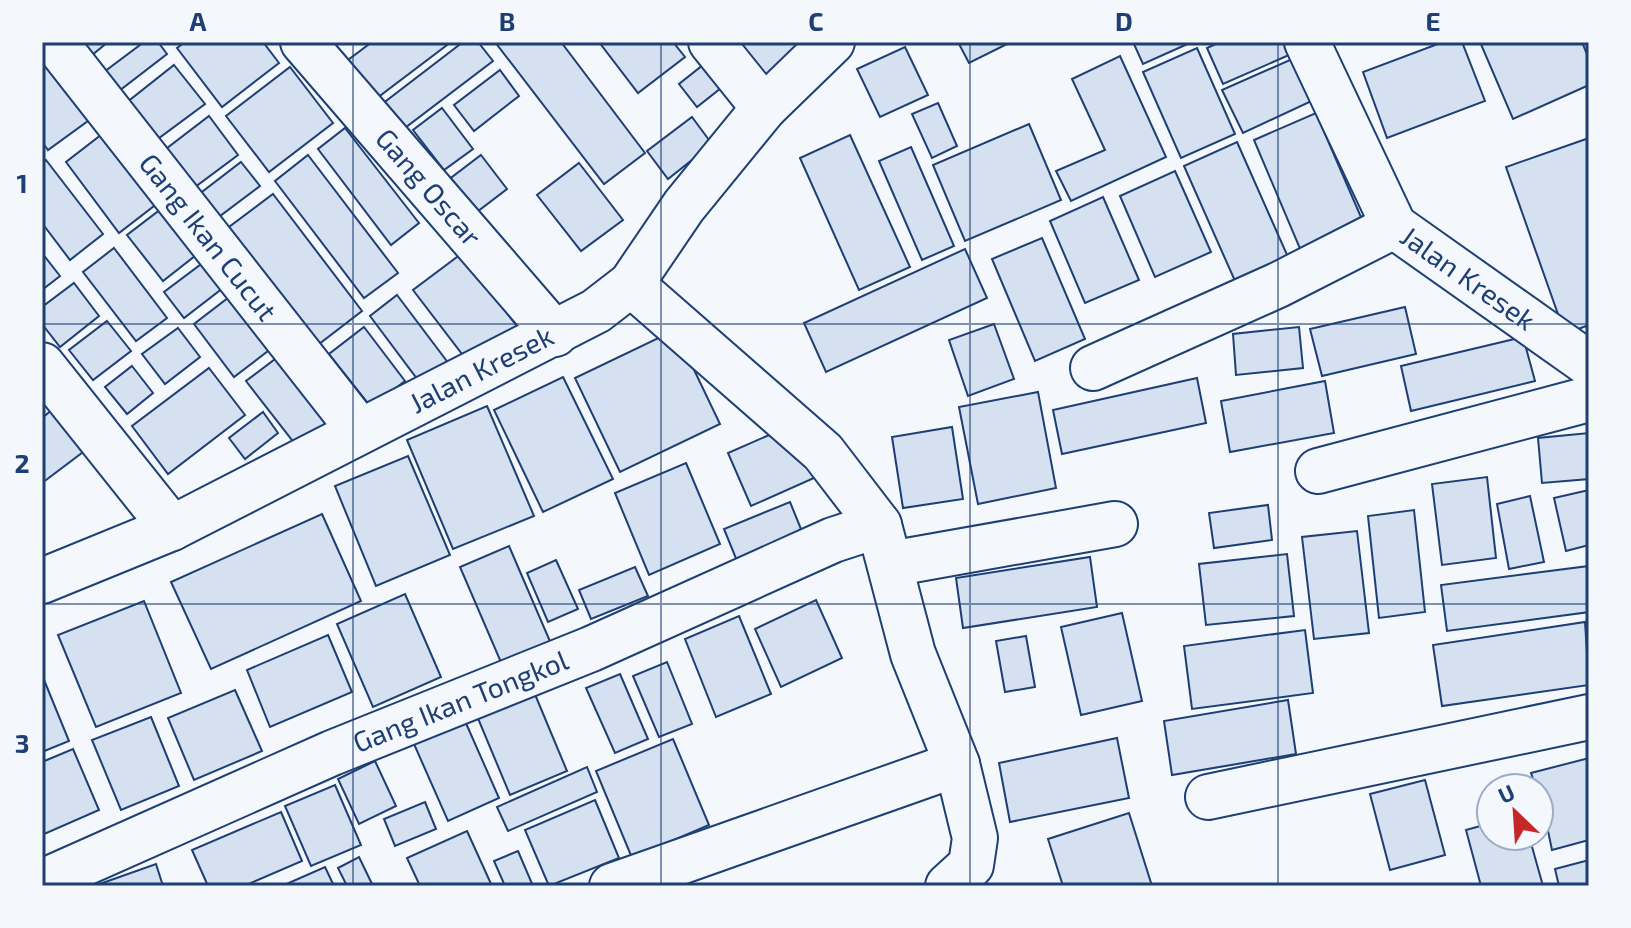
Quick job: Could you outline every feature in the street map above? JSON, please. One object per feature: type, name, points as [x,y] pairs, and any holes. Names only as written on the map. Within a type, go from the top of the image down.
[{"type":"street","name":"Gang Ikan Cucut","points":[[55,42],[360,431]]},
{"type":"street","name":"Gang Oscar","points":[[303,42],[555,334]]},
{"type":"street","points":[[711,42],[764,108]]},
{"type":"street","name":"Jalan Kresek","points":[[42,581],[172,528],[596,311],[631,284],[684,206],[764,108],[832,42]]},
{"type":"street","name":"Jalan Kresek","points":[[1307,42],[1394,226],[1589,364]]},
{"type":"street","points":[[1093,368],[1278,285],[1394,226]]},
{"type":"street","points":[[631,284],[823,452],[885,545],[913,654],[957,764],[975,838],[971,865],[948,886]]},
{"type":"street","points":[[42,365],[172,528]]},
{"type":"street","points":[[1318,471],[1589,399]]},
{"type":"street","name":"Gang Ikan Tongkol","points":[[42,882],[332,753],[591,649],[833,540],[885,545],[1115,524]]},
{"type":"street","points":[[1208,797],[1589,717]]},
{"type":"street","points":[[612,886],[957,764]]},
{"type":"building","points":[[82,42],[108,42],[92,55]]},
{"type":"building","points":[[144,42],[158,42],[167,54],[115,94],[100,75]]},
{"type":"building","points":[[185,42],[263,42],[279,63],[222,107],[177,48]]},
{"type":"building","points":[[372,42],[451,42],[373,101],[344,63]]},
{"type":"building","points":[[463,42],[478,42],[493,61],[393,137],[373,111]]},
{"type":"building","points":[[495,42],[561,42],[645,153],[604,184]]},
{"type":"building","points":[[599,42],[673,42],[685,57],[638,93]]},
{"type":"building","points":[[724,42],[817,42],[759,88]]},
{"type":"building","points":[[958,42],[1011,42],[969,63]]},
{"type":"building","points":[[1133,42],[1192,42],[1143,64]]},
{"type":"building","points":[[1220,42],[1283,42],[1289,55],[1223,84],[1207,48]]},
{"type":"building","points":[[1443,42],[1462,42],[1485,101],[1387,138],[1363,72]]},
{"type":"building","points":[[1480,42],[1582,42],[1589,59],[1589,85],[1513,119]]},
{"type":"building","points":[[905,47],[928,95],[880,117],[857,69]]},
{"type":"building","points":[[1197,48],[1235,134],[1181,158],[1143,72]]},
{"type":"building","points":[[61,54],[103,110],[48,150],[42,142],[42,68]]},
{"type":"building","points":[[1120,56],[1166,157],[1071,201],[1056,171],[1105,150],[1072,79]]},
{"type":"building","points":[[1299,56],[1318,98],[1243,133],[1222,90]]},
{"type":"building","points":[[174,65],[205,104],[155,141],[126,103]]},
{"type":"building","points":[[703,65],[721,88],[697,107],[679,84]]},
{"type":"building","points":[[290,67],[333,123],[269,172],[226,116]]},
{"type":"building","points":[[500,70],[519,96],[474,131],[454,105]]},
{"type":"building","points":[[938,103],[957,146],[932,158],[912,114]]},
{"type":"building","points":[[442,108],[473,149],[444,170],[413,130]]},
{"type":"building","points":[[1316,113],[1367,231],[1304,258],[1254,140]]},
{"type":"building","points":[[209,116],[238,155],[191,190],[162,152]]},
{"type":"building","points":[[692,117],[712,144],[668,179],[647,151]]},
{"type":"building","points":[[1029,124],[1061,200],[965,241],[933,165]]},
{"type":"building","points":[[110,128],[163,199],[119,233],[66,162]]},
{"type":"building","points":[[345,128],[419,223],[391,245],[318,149]]},
{"type":"building","points":[[850,135],[910,267],[859,290],[800,158]]},
{"type":"building","points":[[1589,138],[1589,325],[1565,334],[1506,167]]},
{"type":"building","points":[[1237,142],[1288,257],[1235,281],[1184,166]]},
{"type":"building","points":[[911,147],[954,246],[922,260],[879,161]]},
{"type":"building","points":[[308,155],[398,273],[364,298],[275,181]]},
{"type":"building","points":[[481,155],[507,189],[465,221],[439,187]]},
{"type":"building","points":[[46,160],[103,234],[70,260],[42,223],[42,164]]},
{"type":"building","points":[[241,162],[260,186],[216,219],[198,195]]},
{"type":"building","points":[[579,163],[623,220],[581,251],[537,195]]},
{"type":"building","points":[[1175,171],[1211,252],[1155,277],[1120,196]]},
{"type":"building","points":[[273,194],[362,311],[319,344],[229,227]]},
{"type":"building","points":[[1103,197],[1139,280],[1085,303],[1050,221]]},
{"type":"building","points":[[165,206],[200,252],[163,281],[127,235]]},
{"type":"building","points":[[1042,238],[1085,339],[1035,361],[992,259]]},
{"type":"building","points":[[114,248],[167,318],[136,341],[83,272]]},
{"type":"building","points":[[965,249],[987,298],[826,372],[804,323]]},
{"type":"building","points":[[42,253],[60,276],[42,290]]},
{"type":"building","points":[[461,254],[520,330],[472,367],[413,290]]},
{"type":"building","points":[[212,256],[232,281],[184,318],[164,292]]},
{"type":"building","points":[[74,283],[99,316],[60,347],[42,324],[42,307]]},
{"type":"building","points":[[241,288],[281,341],[234,377],[194,324]]},
{"type":"building","points":[[397,295],[449,364],[421,384],[370,316]]},
{"type":"building","points":[[1405,307],[1416,354],[1322,376],[1310,329]]},
{"type":"building","points":[[107,321],[131,351],[93,380],[69,350]]},
{"type":"building","points":[[994,324],[1014,379],[968,396],[949,340]]},
{"type":"building","points":[[364,327],[405,381],[371,407],[329,354]]},
{"type":"building","points":[[1299,327],[1303,368],[1236,375],[1233,334]]},
{"type":"building","points":[[178,328],[200,357],[165,384],[142,354]]},
{"type":"building","points":[[675,330],[720,424],[620,472],[575,378]]},
{"type":"building","points":[[1523,337],[1535,381],[1411,411],[1401,366]]},
{"type":"building","points":[[291,347],[344,415],[299,449],[246,381]]},
{"type":"building","points":[[132,366],[153,393],[127,414],[105,387]]},
{"type":"building","points":[[209,368],[245,415],[168,474],[132,426]]},
{"type":"building","points":[[563,377],[613,479],[543,512],[494,410]]},
{"type":"building","points":[[1197,378],[1206,423],[1062,454],[1053,410]]},
{"type":"building","points":[[1325,381],[1334,433],[1230,452],[1221,401]]},
{"type":"building","points":[[1038,392],[1056,488],[978,504],[959,407]]},
{"type":"building","points":[[63,401],[95,443],[42,483],[42,418]]},
{"type":"building","points":[[487,406],[534,516],[453,549],[407,440]]},
{"type":"building","points":[[263,412],[278,433],[245,459],[229,438]]},
{"type":"building","points":[[792,425],[814,478],[751,506],[728,453]]},
{"type":"building","points":[[952,427],[963,499],[903,508],[892,437]]},
{"type":"building","points":[[1589,433],[1589,479],[1542,483],[1538,438]]},
{"type":"building","points":[[408,456],[450,555],[376,586],[335,486]]},
{"type":"building","points":[[686,463],[720,544],[649,575],[615,493]]},
{"type":"building","points":[[1487,477],[1496,558],[1442,565],[1432,484]]},
{"type":"building","points":[[1589,490],[1589,545],[1566,551],[1554,498]]},
{"type":"building","points":[[1530,496],[1544,562],[1509,569],[1497,504]]},
{"type":"building","points":[[790,502],[803,534],[737,561],[724,529]]},
{"type":"building","points":[[1268,505],[1272,540],[1214,548],[1209,513]]},
{"type":"building","points":[[1414,510],[1425,612],[1379,618],[1368,516]]},
{"type":"building","points":[[322,514],[361,601],[211,669],[171,582]]},
{"type":"building","points":[[1357,531],[1369,633],[1314,639],[1302,537]]},
{"type":"building","points":[[509,546],[552,646],[503,667],[460,567]]},
{"type":"building","points":[[1287,554],[1294,616],[1206,625],[1199,564]]},
{"type":"building","points":[[1090,557],[1097,607],[963,628],[956,578]]},
{"type":"building","points":[[556,560],[578,609],[548,622],[527,573]]},
{"type":"building","points":[[1589,566],[1589,612],[1447,631],[1441,585]]},
{"type":"building","points":[[635,567],[648,596],[591,619],[579,590]]},
{"type":"building","points":[[405,594],[441,677],[373,707],[337,624]]},
{"type":"building","points":[[816,600],[842,658],[781,687],[755,629]]},
{"type":"building","points":[[144,601],[181,693],[96,727],[58,635]]},
{"type":"building","points":[[1122,613],[1142,701],[1081,715],[1061,627]]},
{"type":"building","points":[[739,616],[771,694],[716,717],[685,639]]},
{"type":"building","points":[[1585,622],[1589,685],[1442,706],[1433,645]]},
{"type":"building","points":[[1305,630],[1313,693],[1192,709],[1184,646]]},
{"type":"building","points":[[328,635],[352,692],[270,727],[247,670]]},
{"type":"building","points":[[1026,636],[1035,687],[1005,692],[996,641]]},
{"type":"building","points":[[667,662],[692,724],[659,737],[633,676]]},
{"type":"building","points":[[620,674],[648,739],[615,753],[586,688]]},
{"type":"building","points":[[42,675],[69,741],[42,752]]},
{"type":"building","points":[[235,690],[262,751],[194,780],[168,718]]},
{"type":"building","points":[[534,692],[567,771],[510,795],[477,716]]},
{"type":"building","points":[[1288,700],[1296,754],[1172,775],[1164,721]]},
{"type":"building","points":[[151,717],[179,786],[121,810],[92,740]]},
{"type":"building","points":[[465,721],[499,798],[448,821],[414,744]]},
{"type":"building","points":[[1117,738],[1129,798],[1010,822],[999,763]]},
{"type":"building","points":[[673,739],[709,825],[632,858],[596,771]]},
{"type":"building","points":[[73,749],[99,810],[42,835],[42,762]]},
{"type":"building","points":[[1589,758],[1589,840],[1555,849],[1555,772],[1535,772]]},
{"type":"building","points":[[375,761],[396,806],[359,824],[338,779]]},
{"type":"building","points":[[587,767],[597,792],[508,831],[497,807]]},
{"type":"building","points":[[1425,780],[1445,855],[1390,870],[1370,794]]},
{"type":"building","points":[[335,785],[361,845],[311,866],[285,806]]},
{"type":"building","points":[[595,800],[619,858],[549,886],[525,830]]},
{"type":"building","points":[[425,802],[436,829],[395,846],[384,819]]},
{"type":"building","points":[[281,812],[302,861],[244,886],[208,886],[192,850]]},
{"type":"building","points":[[1129,813],[1152,886],[1063,886],[1048,839]]},
{"type":"building","points":[[1475,827],[1475,852],[1533,852],[1543,886],[1481,886],[1466,830]]},
{"type":"building","points":[[467,831],[492,886],[420,886],[407,858]]},
{"type":"building","points":[[518,851],[533,886],[505,886],[494,861]]},
{"type":"building","points":[[359,857],[373,886],[347,886],[338,868]]},
{"type":"building","points":[[1589,860],[1589,886],[1559,886],[1555,869]]},
{"type":"building","points":[[156,864],[163,886],[94,886]]},
{"type":"building","points":[[325,867],[334,886],[282,886]]}]
